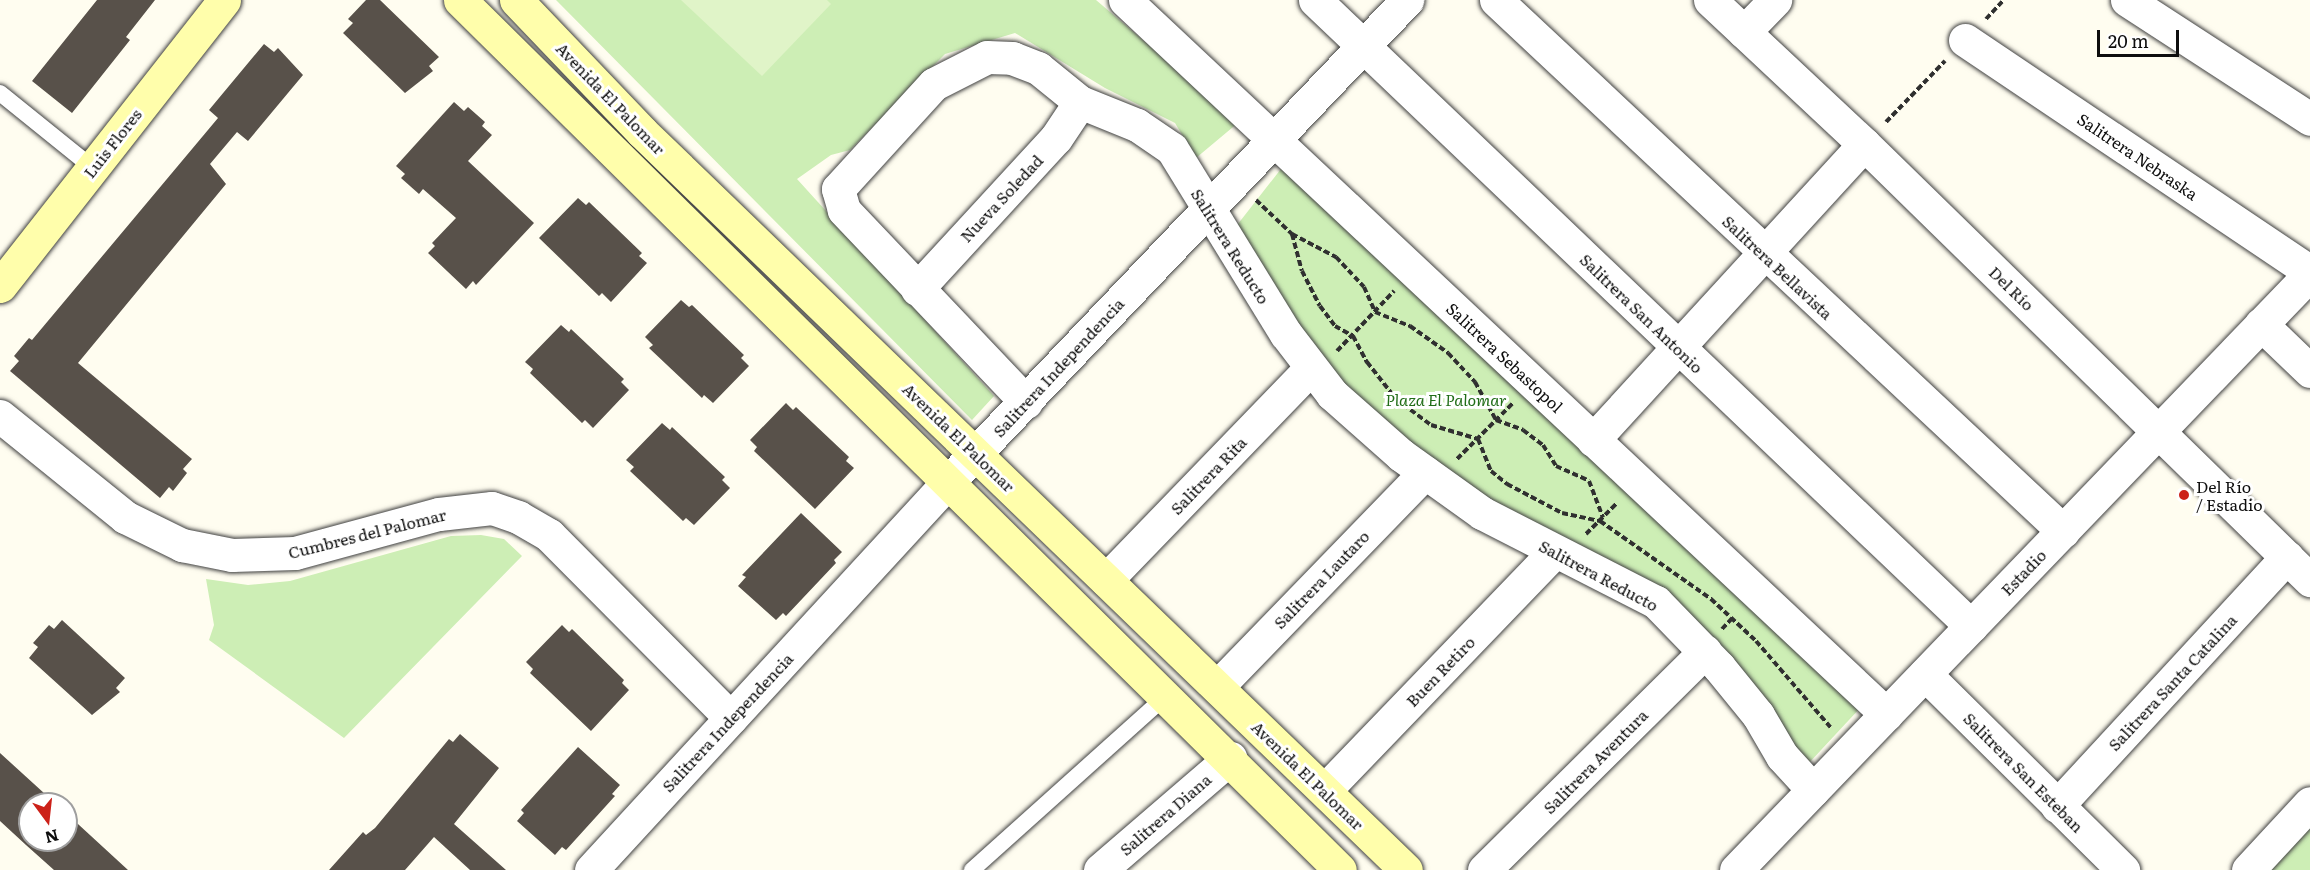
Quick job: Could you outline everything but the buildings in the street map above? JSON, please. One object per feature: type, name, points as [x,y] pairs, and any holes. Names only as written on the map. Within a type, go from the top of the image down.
[{"type":"street","name":"Luis Flores","points":[[0,286],[224,0]]},
{"type":"street","points":[[460,0],[1230,758],[1340,870]]},
{"type":"street","name":"Avenida El Palomar","points":[[516,0],[642,132],[1406,870]]},
{"type":"street","name":"Salitrera Sebastopol","points":[[1125,0],[1886,714]]},
{"type":"street","name":"Salitrera San Antonio","points":[[1315,0],[1971,626]]},
{"type":"street","name":"Salitrera Independencia","points":[[591,870],[948,482],[1407,0]]},
{"type":"street","name":"Salitrera Bellavista","points":[[1496,0],[1764,254],[2063,531]]},
{"type":"street","name":"Del Río","points":[[1710,0],[1864,144],[2310,580]]},
{"type":"street","points":[[1744,32],[1775,0]]},
{"type":"street","points":[[2127,0],[2310,119]]},
{"type":"street","name":"Salitrera Nebraska","points":[[1965,40],[2310,273]]},
{"type":"street","name":"Salitrera Reducto","points":[[1026,402],[844,210],[838,189],[934,84],[987,57],[1012,58],[1038,68],[1080,102],[1137,125],[1172,149],[1311,372],[1430,476],[1482,513],[1558,554],[1656,602],[1705,651],[1758,715],[1782,756],[1813,790]]},
{"type":"street","name":"Nueva Soledad","points":[[917,289],[1056,138],[1080,102]]},
{"type":"street","points":[[1593,440],[1864,144]]},
{"type":"street","name":"Estadio","points":[[1736,870],[2310,273]]},
{"type":"street","points":[[2261,324],[2310,371]]},
{"type":"street","name":"Salitrera Rita","points":[[1106,580],[1311,372]]},
{"type":"street","name":"Cumbres del Palomar","points":[[0,416],[126,517],[182,545],[222,553],[295,553],[439,514],[492,508],[518,517],[549,535],[731,718]]},
{"type":"street","name":"Salitrera Lautaro","points":[[1217,687],[1430,476]]},
{"type":"street","name":"Buen Retiro","points":[[1325,790],[1558,554]]},
{"type":"street","name":"Salitrera Santa Catalina","points":[[2057,806],[2287,558]]},
{"type":"street","name":"Salitrera Aventura","points":[[1484,870],[1705,651]]},
{"type":"street","name":"Salitrera San Esteban","points":[[1925,674],[2123,870]]},
{"type":"street","name":"Salitrera Diana","points":[[1100,870],[1230,758]]},
{"type":"street","points":[[2248,870],[2310,803]]},
{"type":"lane","points":[[0,93],[93,168]]},
{"type":"lane","points":[[972,870],[1166,696]]},
{"type":"path","points":[[1864,144],[2004,0]]},
{"type":"path","points":[[1235,180],[1292,234],[1336,257],[1364,287],[1375,312],[1410,326],[1448,353],[1475,382],[1496,420],[1523,430],[1543,445],[1556,466],[1589,481],[1601,519]]},
{"type":"path","points":[[1292,234],[1302,271],[1320,306],[1335,326],[1353,336],[1382,382],[1414,414],[1444,431],[1478,439]]},
{"type":"path","points":[[1311,372],[1353,336],[1412,270]]},
{"type":"path","points":[[1430,476],[1478,439],[1532,382]]},
{"type":"path","points":[[1478,439],[1491,471],[1506,484],[1562,513],[1601,519],[1732,617],[1852,750]]},
{"type":"path","points":[[1558,554],[1601,519],[1638,482]]},
{"type":"path","points":[[1705,651],[1732,617],[1756,592]]},
{"type":"green space","points":[[556,0],[1096,0],[1239,122],[1196,158],[1175,123],[1105,88],[1015,33],[945,54],[850,150],[831,155],[797,179],[994,396],[972,420]]},
{"type":"green space","points":[[681,0],[827,0],[831,4],[762,76]]},
{"type":"green space","name":"Plaza El Palomar","points":[[1291,156],[1862,706],[1808,764],[1749,685],[1476,500],[1341,389],[1227,238]]},
{"type":"green space","points":[[481,535],[504,539],[522,556],[344,738],[209,640],[214,625],[206,579],[248,585],[290,581],[451,536]]},
{"type":"green space","points":[[2310,815],[2310,870],[2257,870]]},
{"type":"place","name":"Del Río / Estadio","points":[[2184,495]]}]
